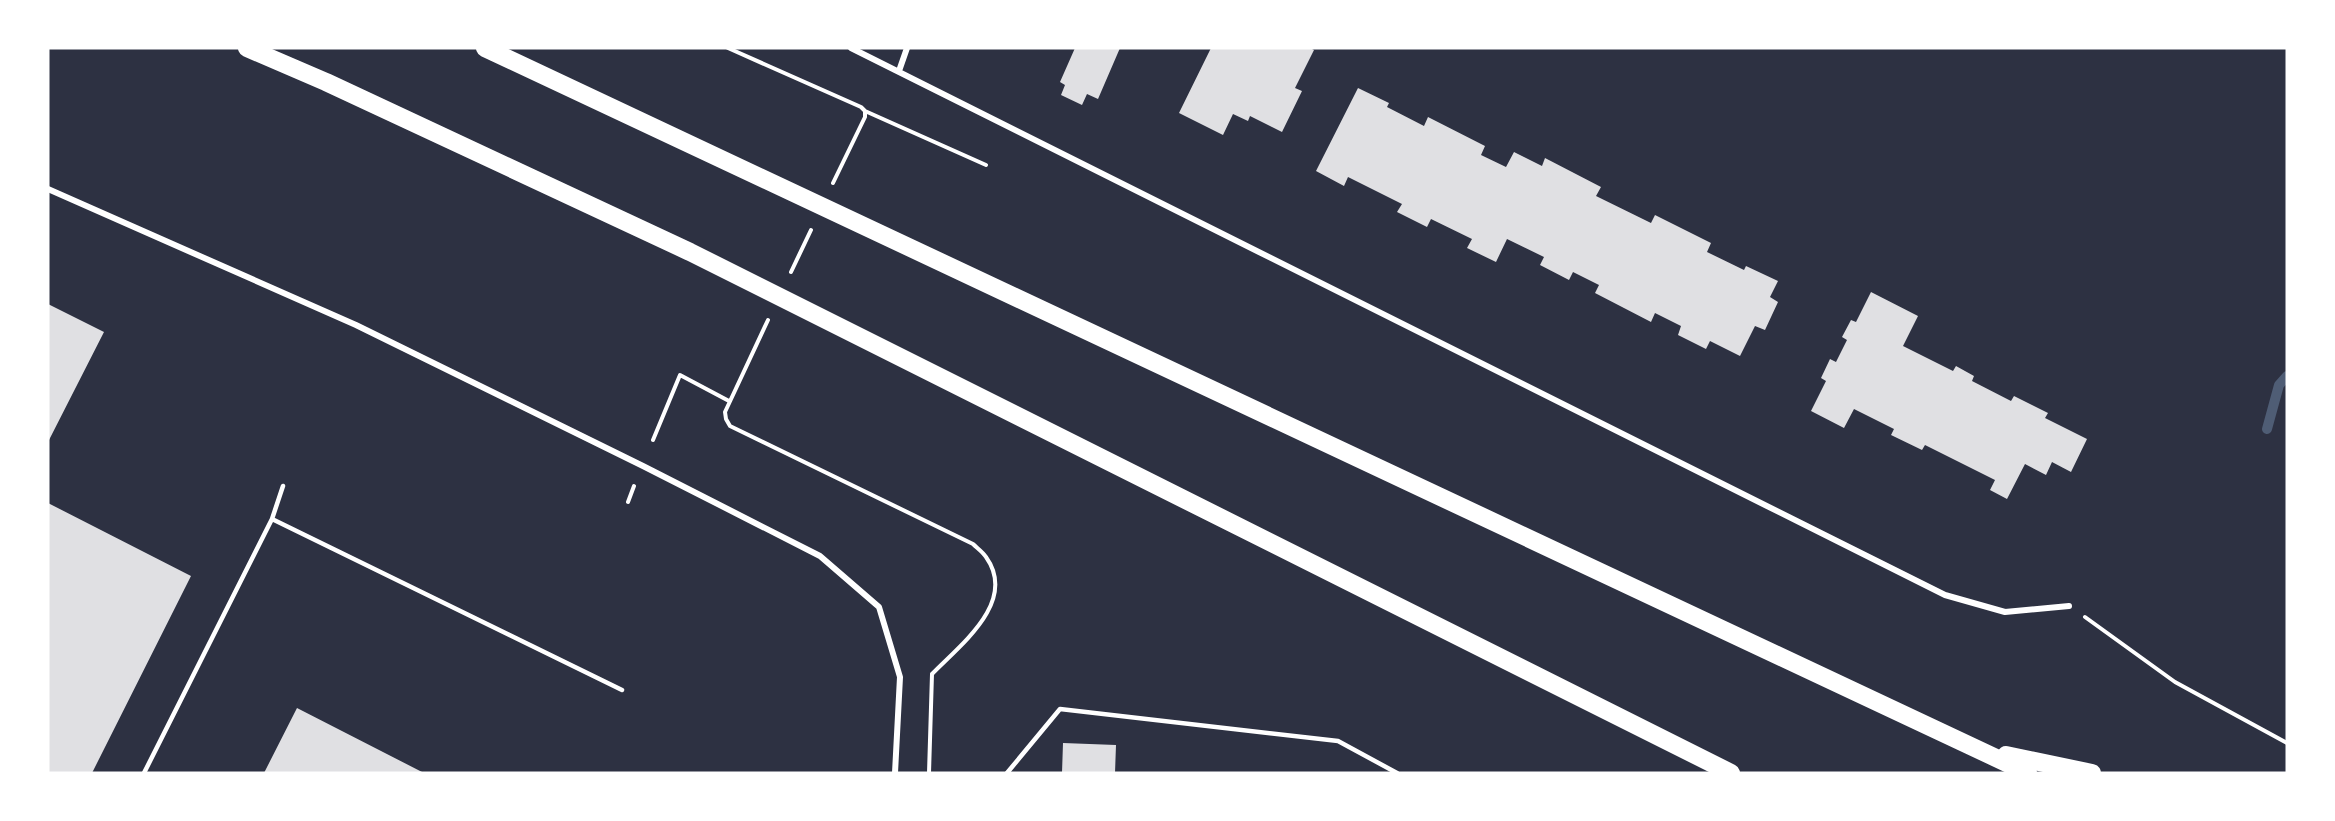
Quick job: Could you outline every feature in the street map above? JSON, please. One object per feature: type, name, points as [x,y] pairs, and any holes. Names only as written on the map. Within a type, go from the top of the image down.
[{"type":"highway","points":[[247,48],[336,87],[690,252],[1731,773]]},
{"type":"highway","points":[[485,48],[2028,773]]},
{"type":"highway","points":[[1979,750],[2092,773]]},
{"type":"street","points":[[850,48],[1946,595],[2005,612],[2069,606]]},
{"type":"street","points":[[899,71],[907,48]]},
{"type":"street","points":[[48,189],[356,325],[820,556],[879,607],[900,677],[895,773]]},
{"type":"lane","points":[[144,773],[272,519],[283,486]]},
{"type":"lane","points":[[272,519],[622,690]]},
{"type":"lane","points":[[1007,773],[1060,709],[1338,741],[1397,773]]},
{"type":"path","points":[[728,48],[986,165]]},
{"type":"path","points":[[832,186],[862,124],[865,111]]},
{"type":"path","points":[[786,281],[812,228]]},
{"type":"path","points":[[771,312],[725,412],[730,426],[973,544],[986,557],[994,574],[996,593],[990,611],[932,674],[929,773]]},
{"type":"path","points":[[653,440],[680,375],[729,401]]},
{"type":"path","points":[[628,502],[634,486]]},
{"type":"path","points":[[2069,606],[2175,682],[2287,743]]},
{"type":"building","points":[[1075,48],[1120,48],[1098,99],[1087,94],[1082,105],[1061,95],[1065,85],[1060,82]]},
{"type":"building","points":[[1211,48],[1310,48],[1314,50],[1295,88],[1302,91],[1282,132],[1250,116],[1248,121],[1233,114],[1223,135],[1179,113]]},
{"type":"building","points":[[1358,88],[1389,103],[1387,107],[1424,126],[1428,117],[1485,146],[1481,155],[1506,167],[1514,152],[1542,166],[1545,158],[1601,187],[1596,196],[1651,223],[1655,215],[1711,243],[1707,252],[1744,270],[1746,266],[1778,281],[1770,297],[1778,302],[1765,330],[1755,326],[1740,356],[1710,341],[1706,349],[1678,335],[1681,326],[1655,313],[1651,322],[1595,293],[1599,285],[1573,272],[1569,280],[1540,265],[1544,257],[1507,239],[1496,262],[1467,248],[1472,239],[1431,219],[1427,227],[1397,212],[1402,204],[1348,177],[1344,186],[1316,171]]},
{"type":"building","points":[[1871,292],[1918,316],[1903,346],[1953,371],[1956,366],[1974,376],[1972,381],[2011,401],[2014,396],[2048,413],[2045,418],[2087,439],[2071,472],[2052,462],[2046,475],[2025,464],[2007,499],[1990,490],[1995,480],[1925,445],[1922,450],[1891,435],[1894,429],[1854,409],[1844,428],[1811,411],[1826,381],[1821,378],[1830,359],[1836,362],[1847,340],[1842,337],[1851,320],[1856,322]]},
{"type":"building","points":[[48,304],[104,332],[48,442]]},
{"type":"building","points":[[48,503],[191,576],[92,773],[48,773]]},
{"type":"building","points":[[297,708],[424,773],[264,773]]},
{"type":"building","points":[[1063,743],[1116,745],[1115,773],[1062,773]]},
{"type":"waterway","points":[[2267,429],[2279,385],[2287,376]]}]
